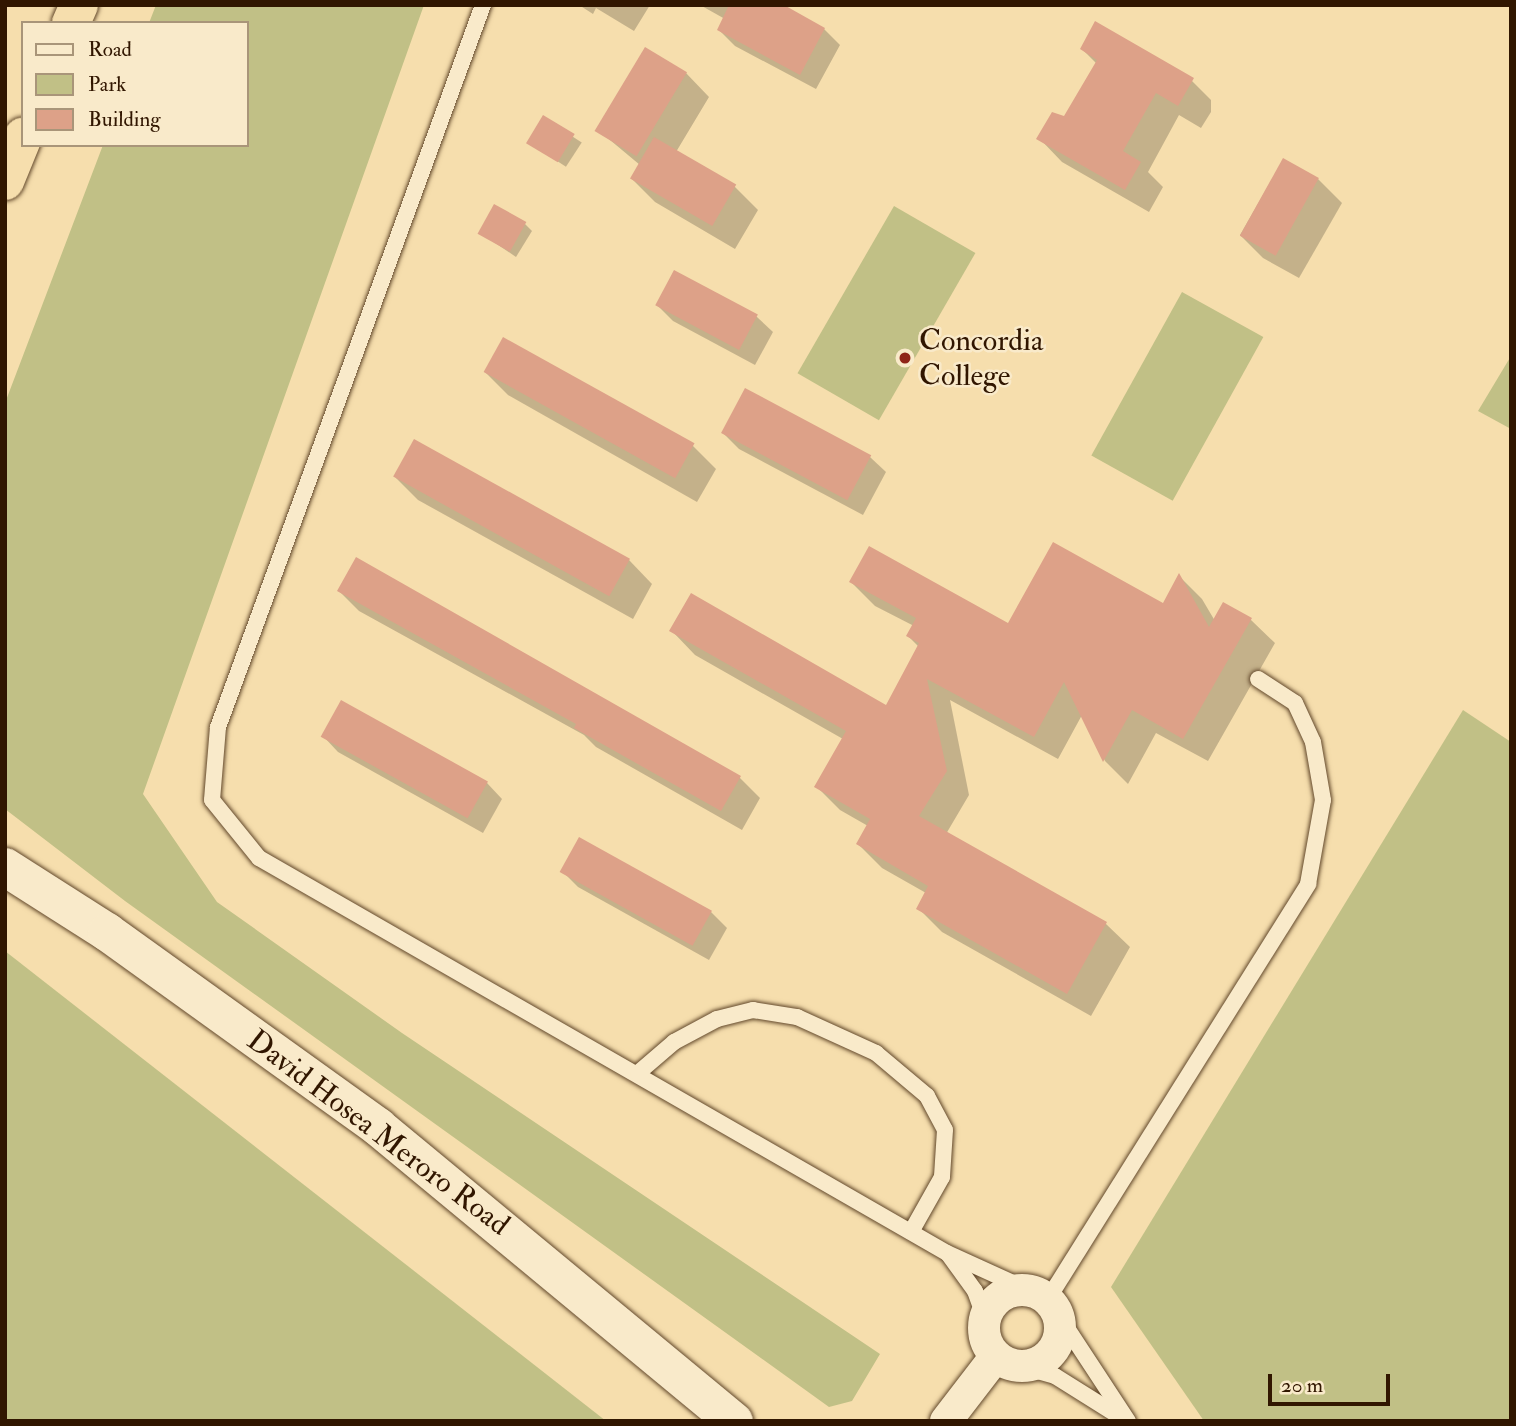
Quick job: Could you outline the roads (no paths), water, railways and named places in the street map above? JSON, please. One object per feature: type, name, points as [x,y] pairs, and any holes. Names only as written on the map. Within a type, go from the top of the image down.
[{"type":"highway","points":[[72,21],[79,5]]},
{"type":"highway","points":[[5,181],[21,141]]},
{"type":"main road","name":"David Hosea Meroro Road","points":[[5,867],[107,932],[377,1127],[690,1381],[734,1421]]},
{"type":"main road","points":[[690,1381],[709,1421]]},
{"type":"main road","points":[[690,1381],[749,1421]]},
{"type":"street","points":[[946,1421],[1008,1361],[1043,1360],[1052,1352],[1061,1329],[1044,1302],[1004,1294],[985,1319],[985,1339],[1008,1361]]},
{"type":"lane","points":[[483,5],[218,727],[212,800],[259,858],[638,1073],[947,1253],[1044,1302],[1127,1421]]},
{"type":"lane","points":[[1044,1302],[1308,884],[1323,800],[1313,742],[1295,703],[1258,680]]},
{"type":"lane","points":[[638,1073],[674,1042],[717,1019],[753,1010],[797,1017],[876,1053],[926,1096],[945,1130],[942,1177],[912,1232]]},
{"type":"lane","points":[[947,1253],[975,1291],[985,1319]]},
{"type":"lane","points":[[1008,1361],[1055,1376],[1127,1421]]},
{"type":"place","name":"Concordia College","points":[[905,358]]}]
